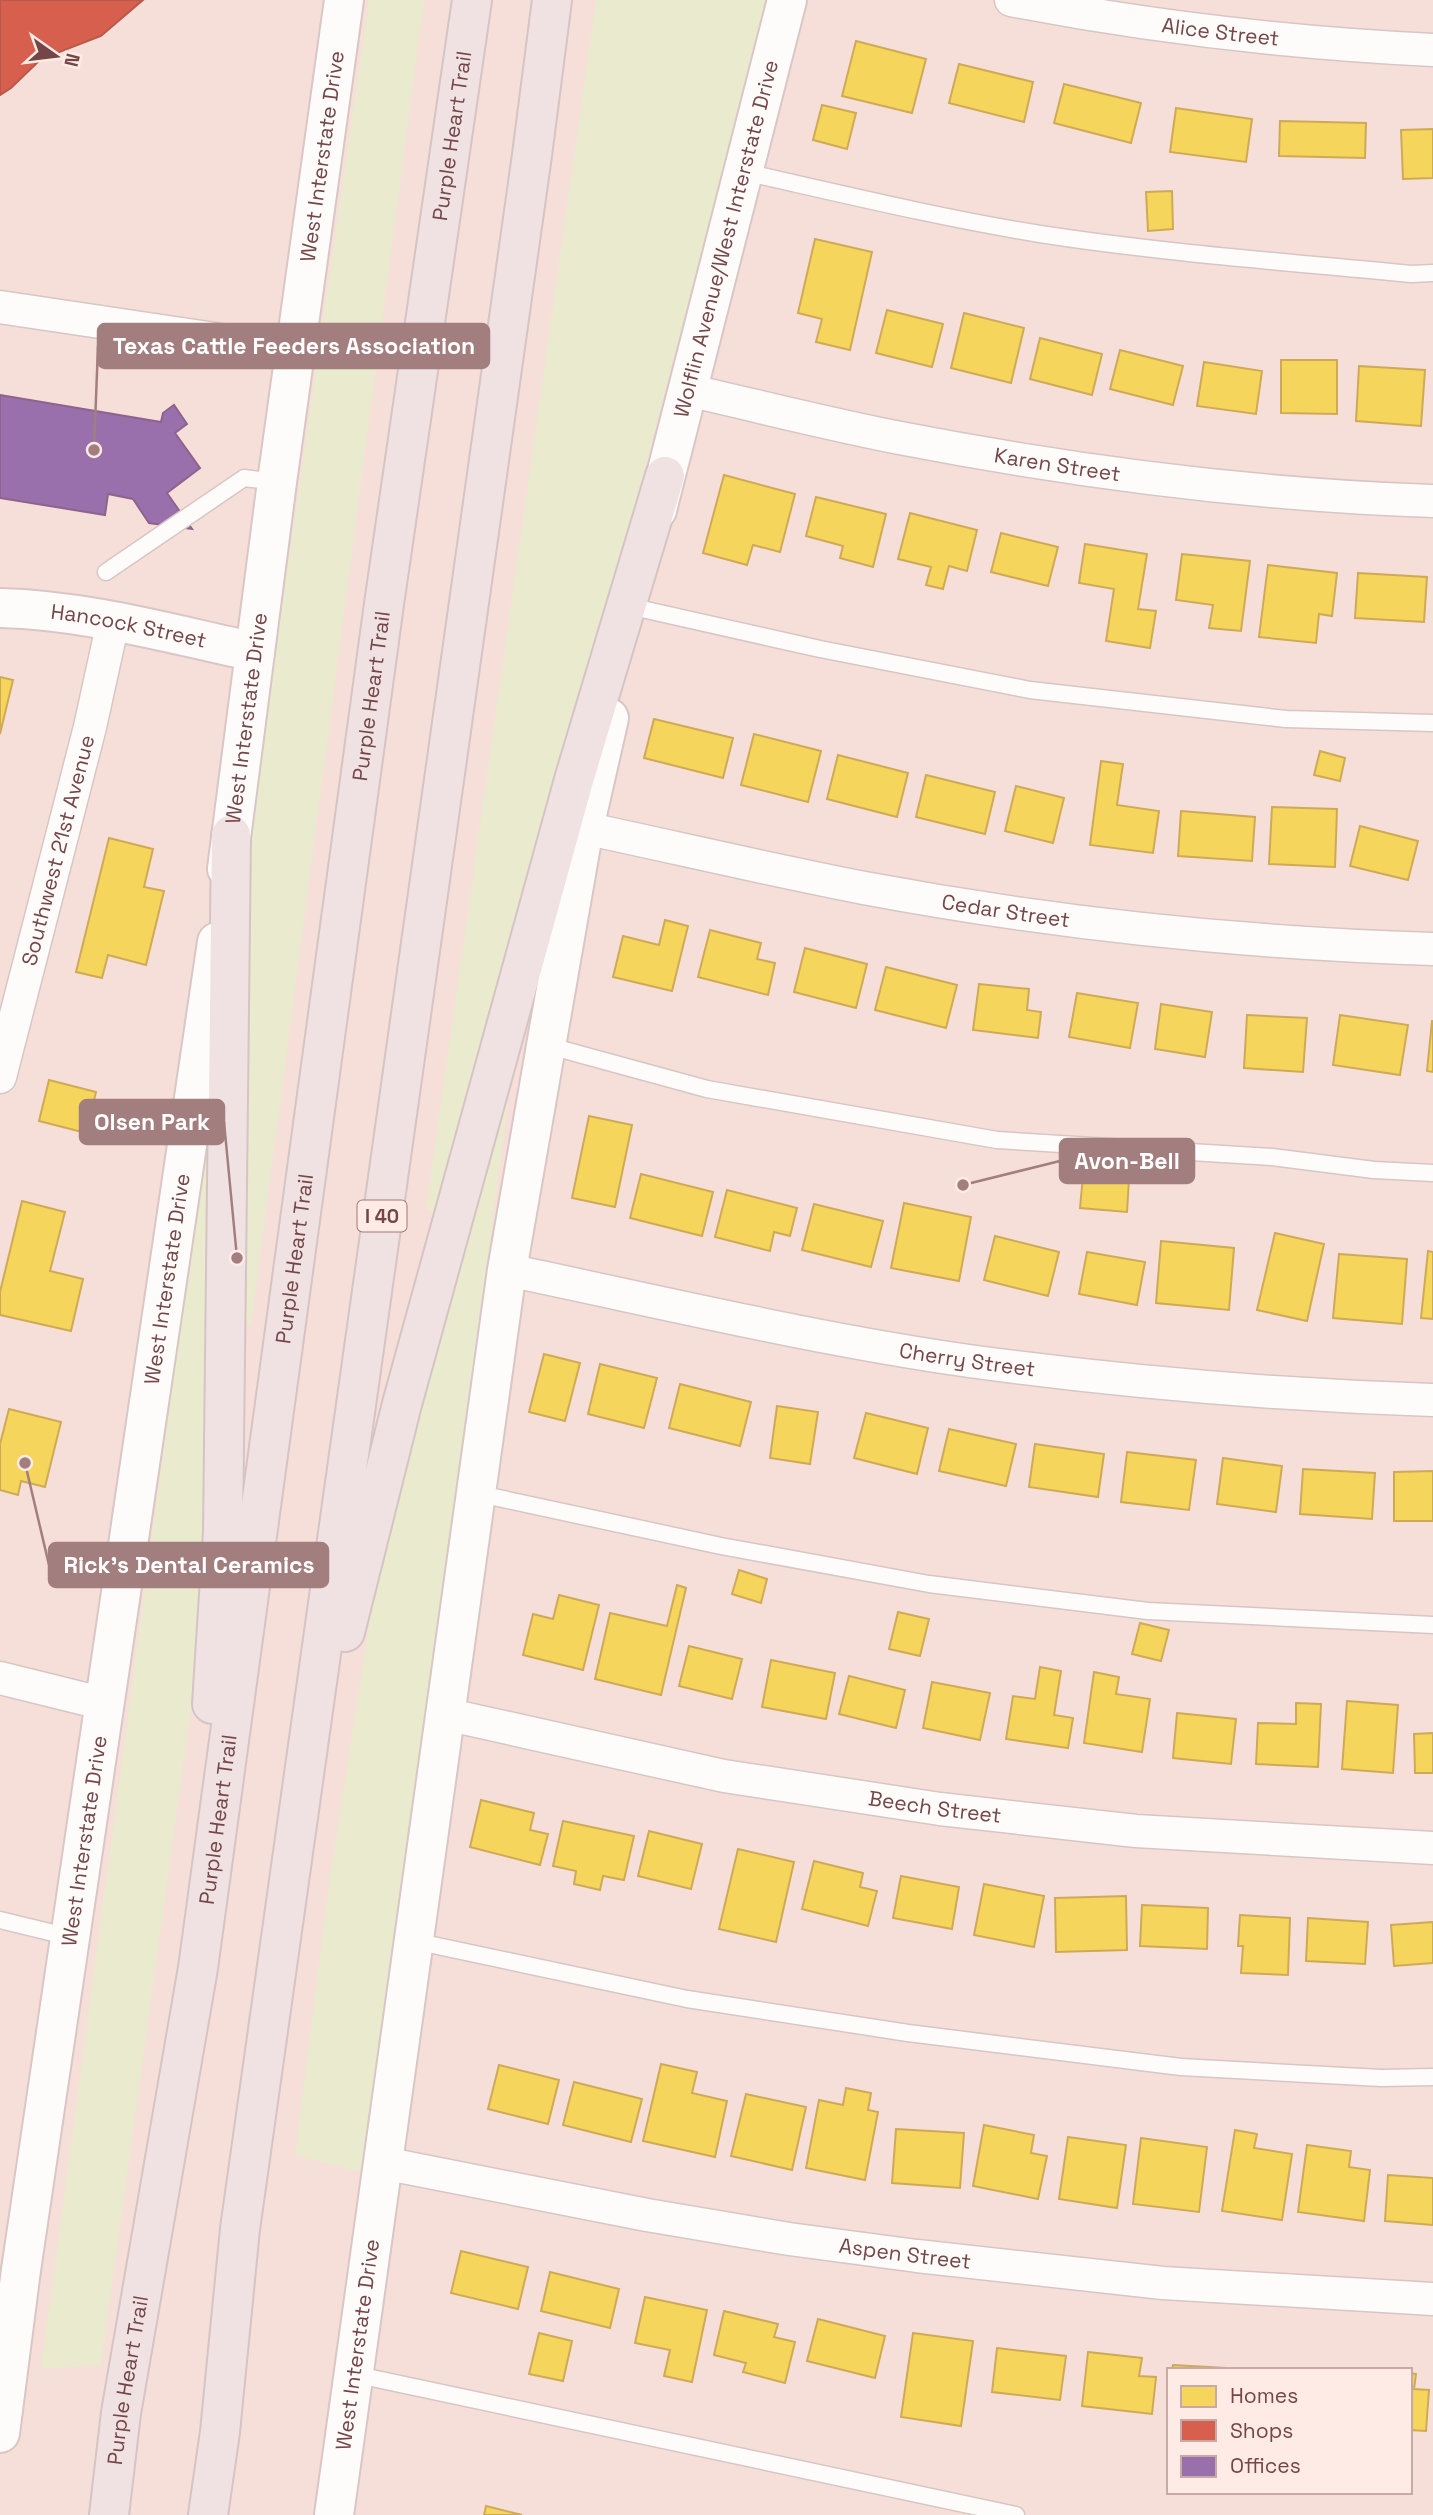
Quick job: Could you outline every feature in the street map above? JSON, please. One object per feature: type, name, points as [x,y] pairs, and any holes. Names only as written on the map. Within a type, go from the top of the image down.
[{"type":"highway","name":"Purple Heart Trail","points":[[109,2515],[121,2413],[198,1968],[380,631],[472,0]]},
{"type":"highway","name":"I 40","points":[[208,2515],[240,2229],[527,197],[552,0]]},
{"type":"highway","points":[[298,1813],[402,1404],[574,780],[665,476]]},
{"type":"highway","points":[[198,1968],[223,1532],[231,835]]},
{"type":"main road","name":"West Interstate Drive","points":[[0,2432],[21,2270],[223,906],[277,482],[344,0]]},
{"type":"main road","name":"Wolflin Avenue/West Interstate Drive","points":[[665,476],[787,0]]},
{"type":"main road","name":"West Interstate Drive","points":[[334,2515],[507,1270],[584,828],[665,476]]},
{"type":"main road","name":"Hancock Street","points":[[0,608],[34,609],[113,622],[255,652]]},
{"type":"street","name":"Alice Street","points":[[1011,0],[1071,12],[1283,40],[1433,50]]},
{"type":"street","points":[[0,307],[295,351]]},
{"type":"street","name":"Karen Street","points":[[687,390],[898,438],[1091,470],[1274,492],[1433,501]]},
{"type":"street","name":"Southwest 21st Avenue","points":[[0,1077],[90,727],[113,622]]},
{"type":"street","name":"Cedar Street","points":[[584,828],[863,887],[959,904],[1215,936],[1433,948]]},
{"type":"street","name":"Cherry Street","points":[[507,1270],[854,1341],[969,1360],[1169,1383],[1433,1400]]},
{"type":"street","points":[[0,1678],[105,1704]]},
{"type":"street","name":"Beech Street","points":[[445,1714],[724,1776],[940,1809],[1136,1830],[1433,1848]]},
{"type":"street","name":"Aspen Street","points":[[383,2163],[660,2217],[789,2239],[917,2256],[1163,2283],[1433,2299]]},
{"type":"lane","points":[[744,172],[932,214],[1041,234],[1186,252],[1433,274]]},
{"type":"lane","points":[[106,572],[244,478],[277,482]]},
{"type":"lane","points":[[633,607],[820,649],[1030,690],[1286,719],[1433,723]]},
{"type":"lane","points":[[546,1045],[707,1088],[997,1140],[1272,1157],[1374,1170],[1433,1173]]},
{"type":"lane","points":[[475,1493],[721,1546],[929,1584],[1148,1611],[1433,1625]]},
{"type":"lane","points":[[0,1920],[70,1937]]},
{"type":"lane","points":[[414,1941],[687,1998],[908,2033],[1181,2067],[1381,2078],[1433,2077]]},
{"type":"lane","points":[[353,2374],[1016,2515]]},
{"type":"shaded area","points":[[0,0],[1433,0],[1433,2515],[0,2515]]},
{"type":"green space","points":[[369,0],[424,0],[251,1326],[237,1320],[245,865]]},
{"type":"green space","points":[[596,0],[767,0],[574,741],[439,1215],[426,1209]]},
{"type":"green space","points":[[497,1098],[508,1103],[453,1525],[361,2172],[295,2155],[330,1876],[384,1529]]},
{"type":"green space","points":[[203,1153],[218,1154],[207,1591],[101,2365],[41,2369]]},
{"type":"building: Homes","points":[[856,41],[926,59],[912,113],[842,96]]},
{"type":"building: Homes","points":[[959,64],[1033,82],[1024,122],[949,103]]},
{"type":"building: Homes","points":[[1064,84],[1141,103],[1131,143],[1054,123]]},
{"type":"building: Homes","points":[[822,105],[856,113],[847,149],[813,140]]},
{"type":"building: Homes","points":[[1176,108],[1252,119],[1246,162],[1170,152]]},
{"type":"building: Homes","points":[[1280,121],[1366,123],[1365,158],[1279,156]]},
{"type":"building: Homes","points":[[1433,129],[1433,178],[1403,179],[1401,130]]},
{"type":"building: Homes","points":[[1172,191],[1173,229],[1148,231],[1146,192]]},
{"type":"building: Homes","points":[[815,239],[872,252],[850,350],[816,342],[822,319],[798,313]]},
{"type":"building: Homes","points":[[887,310],[943,324],[932,367],[876,353]]},
{"type":"building: Homes","points":[[964,313],[1024,328],[1011,383],[951,368]]},
{"type":"building: Homes","points":[[1040,338],[1102,354],[1092,395],[1030,379]]},
{"type":"building: Homes","points":[[1120,350],[1183,366],[1173,405],[1110,389]]},
{"type":"building: Homes","points":[[1281,360],[1337,360],[1337,414],[1281,413]]},
{"type":"building: Homes","points":[[1204,362],[1262,371],[1256,414],[1197,406]]},
{"type":"building: Homes","points":[[1359,366],[1425,370],[1421,426],[1356,421]]},
{"type":"building: Homes","points":[[724,475],[795,494],[780,552],[753,545],[747,565],[703,553]]},
{"type":"building: Homes","points":[[816,497],[886,514],[873,567],[840,558],[843,546],[806,536]]},
{"type":"building: Homes","points":[[910,513],[977,530],[967,571],[949,566],[943,589],[926,585],[931,567],[898,559]]},
{"type":"building: Homes","points":[[1001,533],[1058,547],[1048,586],[991,572]]},
{"type":"building: Homes","points":[[1085,544],[1147,554],[1138,609],[1156,611],[1150,648],[1106,641],[1114,589],[1079,583]]},
{"type":"building: Homes","points":[[1182,554],[1250,561],[1241,631],[1209,628],[1213,605],[1176,600]]},
{"type":"building: Homes","points":[[1268,565],[1337,573],[1332,616],[1319,614],[1316,643],[1259,637]]},
{"type":"building: Homes","points":[[1358,573],[1427,577],[1424,622],[1355,618]]},
{"type":"building: Homes","points":[[0,677],[13,680],[0,734]]},
{"type":"building: Homes","points":[[654,719],[733,738],[723,778],[644,758]]},
{"type":"building: Homes","points":[[754,734],[821,751],[808,802],[741,785]]},
{"type":"building: Homes","points":[[1320,751],[1345,758],[1340,781],[1314,775]]},
{"type":"building: Homes","points":[[838,755],[908,773],[897,817],[827,799]]},
{"type":"building: Homes","points":[[1101,761],[1123,764],[1117,805],[1159,811],[1153,853],[1090,845]]},
{"type":"building: Homes","points":[[926,775],[995,792],[985,834],[916,817]]},
{"type":"building: Homes","points":[[1016,786],[1064,798],[1053,843],[1005,831]]},
{"type":"building: Homes","points":[[1272,807],[1337,809],[1335,867],[1269,864]]},
{"type":"building: Homes","points":[[1181,811],[1255,817],[1252,861],[1178,856]]},
{"type":"building: Homes","points":[[1360,826],[1418,841],[1408,880],[1350,866]]},
{"type":"building: Homes","points":[[109,838],[153,849],[144,887],[164,891],[146,965],[108,955],[102,978],[76,972]]},
{"type":"building: Homes","points":[[665,920],[688,926],[672,991],[613,977],[623,936],[659,945]]},
{"type":"building: Homes","points":[[710,930],[761,943],[757,959],[775,963],[768,995],[698,977]]},
{"type":"building: Homes","points":[[805,948],[867,964],[856,1008],[794,992]]},
{"type":"building: Homes","points":[[886,967],[957,985],[946,1028],[875,1010]]},
{"type":"building: Homes","points":[[979,984],[1029,989],[1027,1010],[1041,1012],[1038,1038],[973,1030]]},
{"type":"building: Homes","points":[[1077,993],[1138,1003],[1130,1048],[1069,1037]]},
{"type":"building: Homes","points":[[1161,1004],[1212,1012],[1205,1057],[1155,1049]]},
{"type":"building: Homes","points":[[1247,1015],[1307,1018],[1303,1072],[1244,1068]]},
{"type":"building: Homes","points":[[1340,1015],[1408,1025],[1400,1075],[1333,1065]]},
{"type":"building: Homes","points":[[1433,1021],[1433,1072],[1427,1071]]},
{"type":"building: Homes","points":[[49,1080],[96,1092],[86,1133],[39,1121]]},
{"type":"building: Homes","points":[[589,1116],[632,1125],[615,1207],[572,1198]]},
{"type":"building: Homes","points":[[641,1174],[713,1192],[702,1236],[630,1218]]},
{"type":"building: Homes","points":[[1083,1176],[1129,1179],[1127,1212],[1080,1208]]},
{"type":"building: Homes","points":[[727,1190],[797,1208],[790,1236],[774,1232],[770,1251],[715,1237]]},
{"type":"building: Homes","points":[[22,1201],[65,1212],[50,1271],[83,1279],[71,1331],[0,1315],[0,1292]]},
{"type":"building: Homes","points":[[904,1203],[971,1217],[959,1281],[891,1268]]},
{"type":"building: Homes","points":[[814,1204],[883,1221],[871,1267],[802,1250]]},
{"type":"building: Homes","points":[[1275,1233],[1324,1244],[1307,1321],[1257,1310]]},
{"type":"building: Homes","points":[[995,1236],[1059,1252],[1048,1296],[984,1280]]},
{"type":"building: Homes","points":[[1161,1241],[1234,1248],[1229,1310],[1156,1303]]},
{"type":"building: Homes","points":[[1428,1251],[1433,1252],[1433,1319],[1421,1318]]},
{"type":"building: Homes","points":[[1087,1252],[1145,1262],[1137,1305],[1079,1294]]},
{"type":"building: Homes","points":[[1339,1254],[1407,1259],[1402,1324],[1333,1318]]},
{"type":"building: Homes","points":[[544,1354],[580,1363],[565,1421],[529,1412]]},
{"type":"building: Homes","points":[[600,1364],[657,1378],[644,1428],[588,1414]]},
{"type":"building: Homes","points":[[680,1384],[751,1402],[740,1446],[669,1428]]},
{"type":"building: Homes","points":[[777,1406],[818,1412],[810,1464],[770,1458]]},
{"type":"building: Homes","points":[[9,1409],[61,1422],[45,1487],[21,1481],[18,1495],[0,1490],[0,1444]]},
{"type":"building: Homes","points":[[866,1413],[928,1428],[917,1474],[854,1458]]},
{"type":"building: Homes","points":[[949,1429],[1016,1444],[1006,1486],[939,1471]]},
{"type":"building: Homes","points":[[1035,1444],[1104,1454],[1098,1497],[1029,1487]]},
{"type":"building: Homes","points":[[1127,1452],[1196,1460],[1189,1510],[1121,1502]]},
{"type":"building: Homes","points":[[1223,1458],[1282,1466],[1276,1512],[1217,1504]]},
{"type":"building: Homes","points":[[1303,1469],[1375,1473],[1372,1519],[1300,1514]]},
{"type":"building: Homes","points":[[1433,1471],[1433,1521],[1394,1521],[1394,1472]]},
{"type":"building: Homes","points":[[739,1570],[767,1579],[761,1603],[732,1594]]},
{"type":"building: Homes","points":[[677,1585],[686,1588],[661,1695],[595,1679],[610,1613],[667,1626]]},
{"type":"building: Homes","points":[[559,1595],[599,1605],[583,1670],[523,1655],[533,1614],[553,1619]]},
{"type":"building: Homes","points":[[898,1612],[929,1619],[920,1656],[889,1649]]},
{"type":"building: Homes","points":[[1140,1623],[1169,1630],[1161,1661],[1132,1654]]},
{"type":"building: Homes","points":[[689,1646],[742,1659],[732,1699],[679,1686]]},
{"type":"building: Homes","points":[[771,1660],[835,1673],[826,1719],[762,1707]]},
{"type":"building: Homes","points":[[1040,1667],[1061,1671],[1054,1715],[1073,1718],[1068,1748],[1006,1739],[1013,1696],[1035,1699]]},
{"type":"building: Homes","points":[[1094,1672],[1119,1677],[1116,1694],[1150,1699],[1142,1752],[1084,1743]]},
{"type":"building: Homes","points":[[849,1676],[905,1690],[896,1728],[839,1714]]},
{"type":"building: Homes","points":[[932,1682],[990,1693],[980,1740],[923,1728]]},
{"type":"building: Homes","points":[[1347,1701],[1398,1705],[1393,1773],[1342,1769]]},
{"type":"building: Homes","points":[[1296,1703],[1321,1704],[1318,1767],[1256,1764],[1258,1723],[1296,1724]]},
{"type":"building: Homes","points":[[1177,1713],[1236,1719],[1231,1764],[1173,1758]]},
{"type":"building: Homes","points":[[1433,1733],[1433,1773],[1415,1773],[1414,1734]]},
{"type":"building: Homes","points":[[481,1800],[534,1813],[530,1830],[548,1834],[540,1865],[470,1847]]},
{"type":"building: Homes","points":[[563,1821],[634,1836],[624,1880],[603,1876],[600,1890],[574,1884],[576,1871],[553,1866]]},
{"type":"building: Homes","points":[[649,1831],[702,1844],[691,1889],[638,1876]]},
{"type":"building: Homes","points":[[738,1849],[794,1862],[776,1942],[719,1929]]},
{"type":"building: Homes","points":[[814,1861],[863,1873],[860,1887],[877,1891],[868,1926],[802,1909]]},
{"type":"building: Homes","points":[[901,1876],[959,1887],[952,1929],[893,1918]]},
{"type":"building: Homes","points":[[984,1884],[1044,1896],[1034,1947],[974,1935]]},
{"type":"building: Homes","points":[[1126,1896],[1127,1950],[1056,1952],[1055,1898]]},
{"type":"building: Homes","points":[[1142,1905],[1208,1908],[1207,1949],[1140,1946]]},
{"type":"building: Homes","points":[[1240,1915],[1290,1918],[1288,1975],[1241,1973],[1243,1946],[1238,1946]]},
{"type":"building: Homes","points":[[1308,1918],[1368,1922],[1365,1964],[1306,1961]]},
{"type":"building: Homes","points":[[1433,1922],[1433,1963],[1394,1966],[1391,1925]]},
{"type":"building: Homes","points":[[661,2064],[697,2072],[692,2093],[727,2101],[715,2157],[643,2141]]},
{"type":"building: Homes","points":[[499,2065],[559,2080],[548,2124],[488,2109]]},
{"type":"building: Homes","points":[[574,2082],[642,2099],[631,2142],[563,2125]]},
{"type":"building: Homes","points":[[846,2088],[871,2093],[868,2110],[878,2112],[865,2180],[806,2168],[819,2100],[843,2105]]},
{"type":"building: Homes","points":[[746,2094],[806,2107],[792,2170],[731,2156]]},
{"type":"building: Homes","points":[[984,2125],[1034,2135],[1031,2153],[1047,2156],[1038,2199],[973,2186]]},
{"type":"building: Homes","points":[[896,2129],[964,2133],[960,2188],[892,2183]]},
{"type":"building: Homes","points":[[1235,2130],[1257,2134],[1254,2148],[1292,2154],[1282,2220],[1222,2211]]},
{"type":"building: Homes","points":[[1068,2137],[1126,2145],[1117,2208],[1059,2199]]},
{"type":"building: Homes","points":[[1141,2138],[1207,2147],[1199,2212],[1133,2204]]},
{"type":"building: Homes","points":[[1307,2145],[1351,2151],[1349,2167],[1370,2170],[1364,2221],[1298,2212]]},
{"type":"building: Homes","points":[[1388,2175],[1433,2178],[1433,2225],[1385,2221]]},
{"type":"building: Homes","points":[[461,2251],[528,2267],[518,2309],[451,2293]]},
{"type":"building: Homes","points":[[550,2272],[619,2289],[610,2328],[541,2311]]},
{"type":"building: Homes","points":[[645,2297],[707,2310],[692,2382],[664,2376],[670,2350],[635,2343]]},
{"type":"building: Homes","points":[[724,2311],[778,2324],[774,2337],[795,2342],[785,2383],[743,2372],[746,2363],[714,2355]]},
{"type":"building: Homes","points":[[818,2319],[885,2336],[875,2378],[807,2361]]},
{"type":"building: Homes","points":[[539,2333],[572,2341],[563,2381],[529,2374]]},
{"type":"building: Homes","points":[[913,2333],[973,2341],[961,2426],[901,2417]]},
{"type":"building: Homes","points":[[997,2348],[1066,2356],[1060,2400],[992,2392]]},
{"type":"building: Homes","points":[[1088,2352],[1142,2358],[1139,2376],[1156,2377],[1152,2414],[1082,2406]]},
{"type":"building: Homes","points":[[1173,2365],[1227,2368],[1172,2368]]},
{"type":"building: Homes","points":[[1412,2373],[1416,2374],[1414,2389],[1429,2390],[1426,2431],[1412,2430]]},
{"type":"building: Homes","points":[[486,2506],[522,2515],[484,2515]]},
{"type":"building: Shops","points":[[0,0],[143,0],[101,36],[41,59],[0,95]]},
{"type":"building: Offices","points":[[0,395],[161,422],[163,413],[174,405],[187,424],[175,433],[200,468],[167,493],[192,529],[149,523],[133,499],[108,494],[105,515],[0,498]]},
{"type":"place","name":"Texas Cattle Feeders Association","points":[[94,450]]},
{"type":"place","name":"Avon-Bell","points":[[963,1185]]},
{"type":"place","name":"Olsen Park","points":[[237,1258]]},
{"type":"place","name":"Rick's Dental Ceramics","points":[[25,1463]]}]
